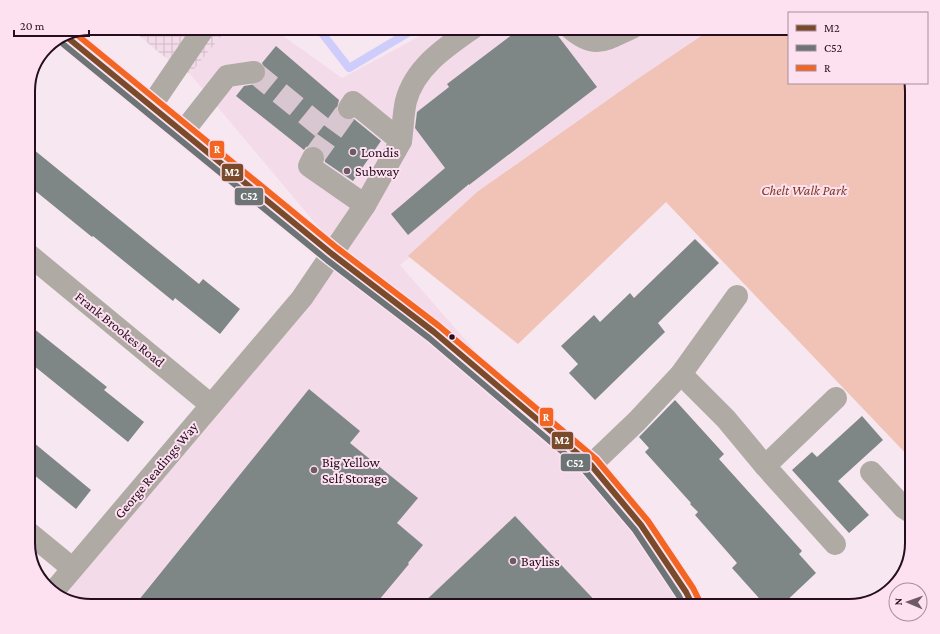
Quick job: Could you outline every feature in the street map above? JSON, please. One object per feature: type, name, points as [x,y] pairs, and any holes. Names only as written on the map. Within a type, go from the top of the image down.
[{"type":"main road","points":[[73,38],[151,106],[332,254],[434,332],[591,465],[641,525],[690,599]]},
{"type":"street","points":[[151,106],[199,35]]},
{"type":"street","points":[[401,141],[406,101],[414,83],[429,61],[445,47],[463,35]]},
{"type":"street","points":[[578,35],[593,41],[603,41],[616,35]]},
{"type":"street","points":[[183,132],[227,76],[254,72]]},
{"type":"street","points":[[349,108],[353,102],[401,141]]},
{"type":"street","name":"George Readings Way","points":[[57,587],[302,298],[365,205],[401,141]]},
{"type":"street","points":[[313,158],[309,166],[365,205]]},
{"type":"street","name":"Frank Brookes Road","points":[[35,260],[211,405]]},
{"type":"street","points":[[591,465],[637,421],[681,374],[737,296]]},
{"type":"street","points":[[681,374],[726,419],[765,466],[835,544]]},
{"type":"street","points":[[765,466],[836,398]]},
{"type":"street","points":[[871,472],[905,509]]},
{"type":"street","points":[[35,538],[72,568]]},
{"type":"shaded area","points":[[138,35],[222,35],[190,74],[162,55]]},
{"type":"shaded area","points":[[222,35],[282,35],[342,78],[422,35],[704,35],[400,265],[691,599],[84,599],[67,594],[331,242],[190,74]]},
{"type":"green space","name":"Chelt Walk Park","points":[[703,35],[788,35],[788,84],[905,84],[905,453],[666,202],[518,344],[408,256],[477,192]]},
{"type":"building","points":[[512,35],[557,35],[597,87],[469,184],[408,235],[391,214],[445,168],[415,128],[417,112],[449,87],[447,84]]},
{"type":"building","points":[[276,46],[339,100],[337,108],[338,114],[342,118],[348,120],[354,119],[381,141],[353,181],[325,162],[324,151],[319,147],[306,147],[304,150],[236,96],[244,86],[262,82],[266,76],[266,71],[262,63]]},
{"type":"building","points":[[35,151],[199,284],[203,279],[240,309],[220,334],[175,298],[173,301],[93,236],[92,237],[35,191]]},
{"type":"building","points":[[695,239],[719,263],[658,323],[665,332],[595,400],[569,373],[578,364],[561,346],[594,315],[600,322],[630,293],[634,298]]},
{"type":"building","points":[[35,330],[107,387],[104,390],[144,422],[128,442],[35,367]]},
{"type":"building","name":"Big Yellow Self Storage","points":[[309,389],[360,431],[350,443],[418,498],[397,523],[423,545],[380,599],[140,599]]},
{"type":"building","points":[[675,400],[724,454],[719,459],[802,551],[799,554],[816,573],[788,599],[760,599],[732,568],[737,563],[695,515],[698,512],[690,504],[691,503],[645,452],[649,448],[639,437]]},
{"type":"building","points":[[862,416],[883,440],[838,481],[869,515],[849,533],[792,470],[812,452],[817,457]]},
{"type":"building","points":[[35,444],[91,490],[76,509],[35,476]]},
{"type":"building","name":"Bayliss","points":[[515,516],[593,599],[427,599]]},
{"type":"waterway","points":[[323,35],[349,68],[404,35]]},
{"type":"tunnel","points":[[254,72],[330,134]]},
{"type":"tunnel","points":[[313,158],[349,108]]},
{"type":"transit line","name":"R","points":[[79,36],[337,248],[439,326],[596,459],[648,521],[693,588],[698,599]]},
{"type":"transit line","name":"M2","points":[[70,40],[332,254],[434,332],[591,465],[641,525],[690,599]]},
{"type":"transit line","name":"C52","points":[[63,44],[327,260],[429,338],[585,471],[635,530],[680,599]]},
{"type":"place","name":"Londis","points":[[353,152]]},
{"type":"place","name":"Subway","points":[[347,171]]},
{"type":"place","name":"Big Yellow Self Storage","points":[[314,470]]},
{"type":"place","name":"Bayliss","points":[[513,561]]}]
